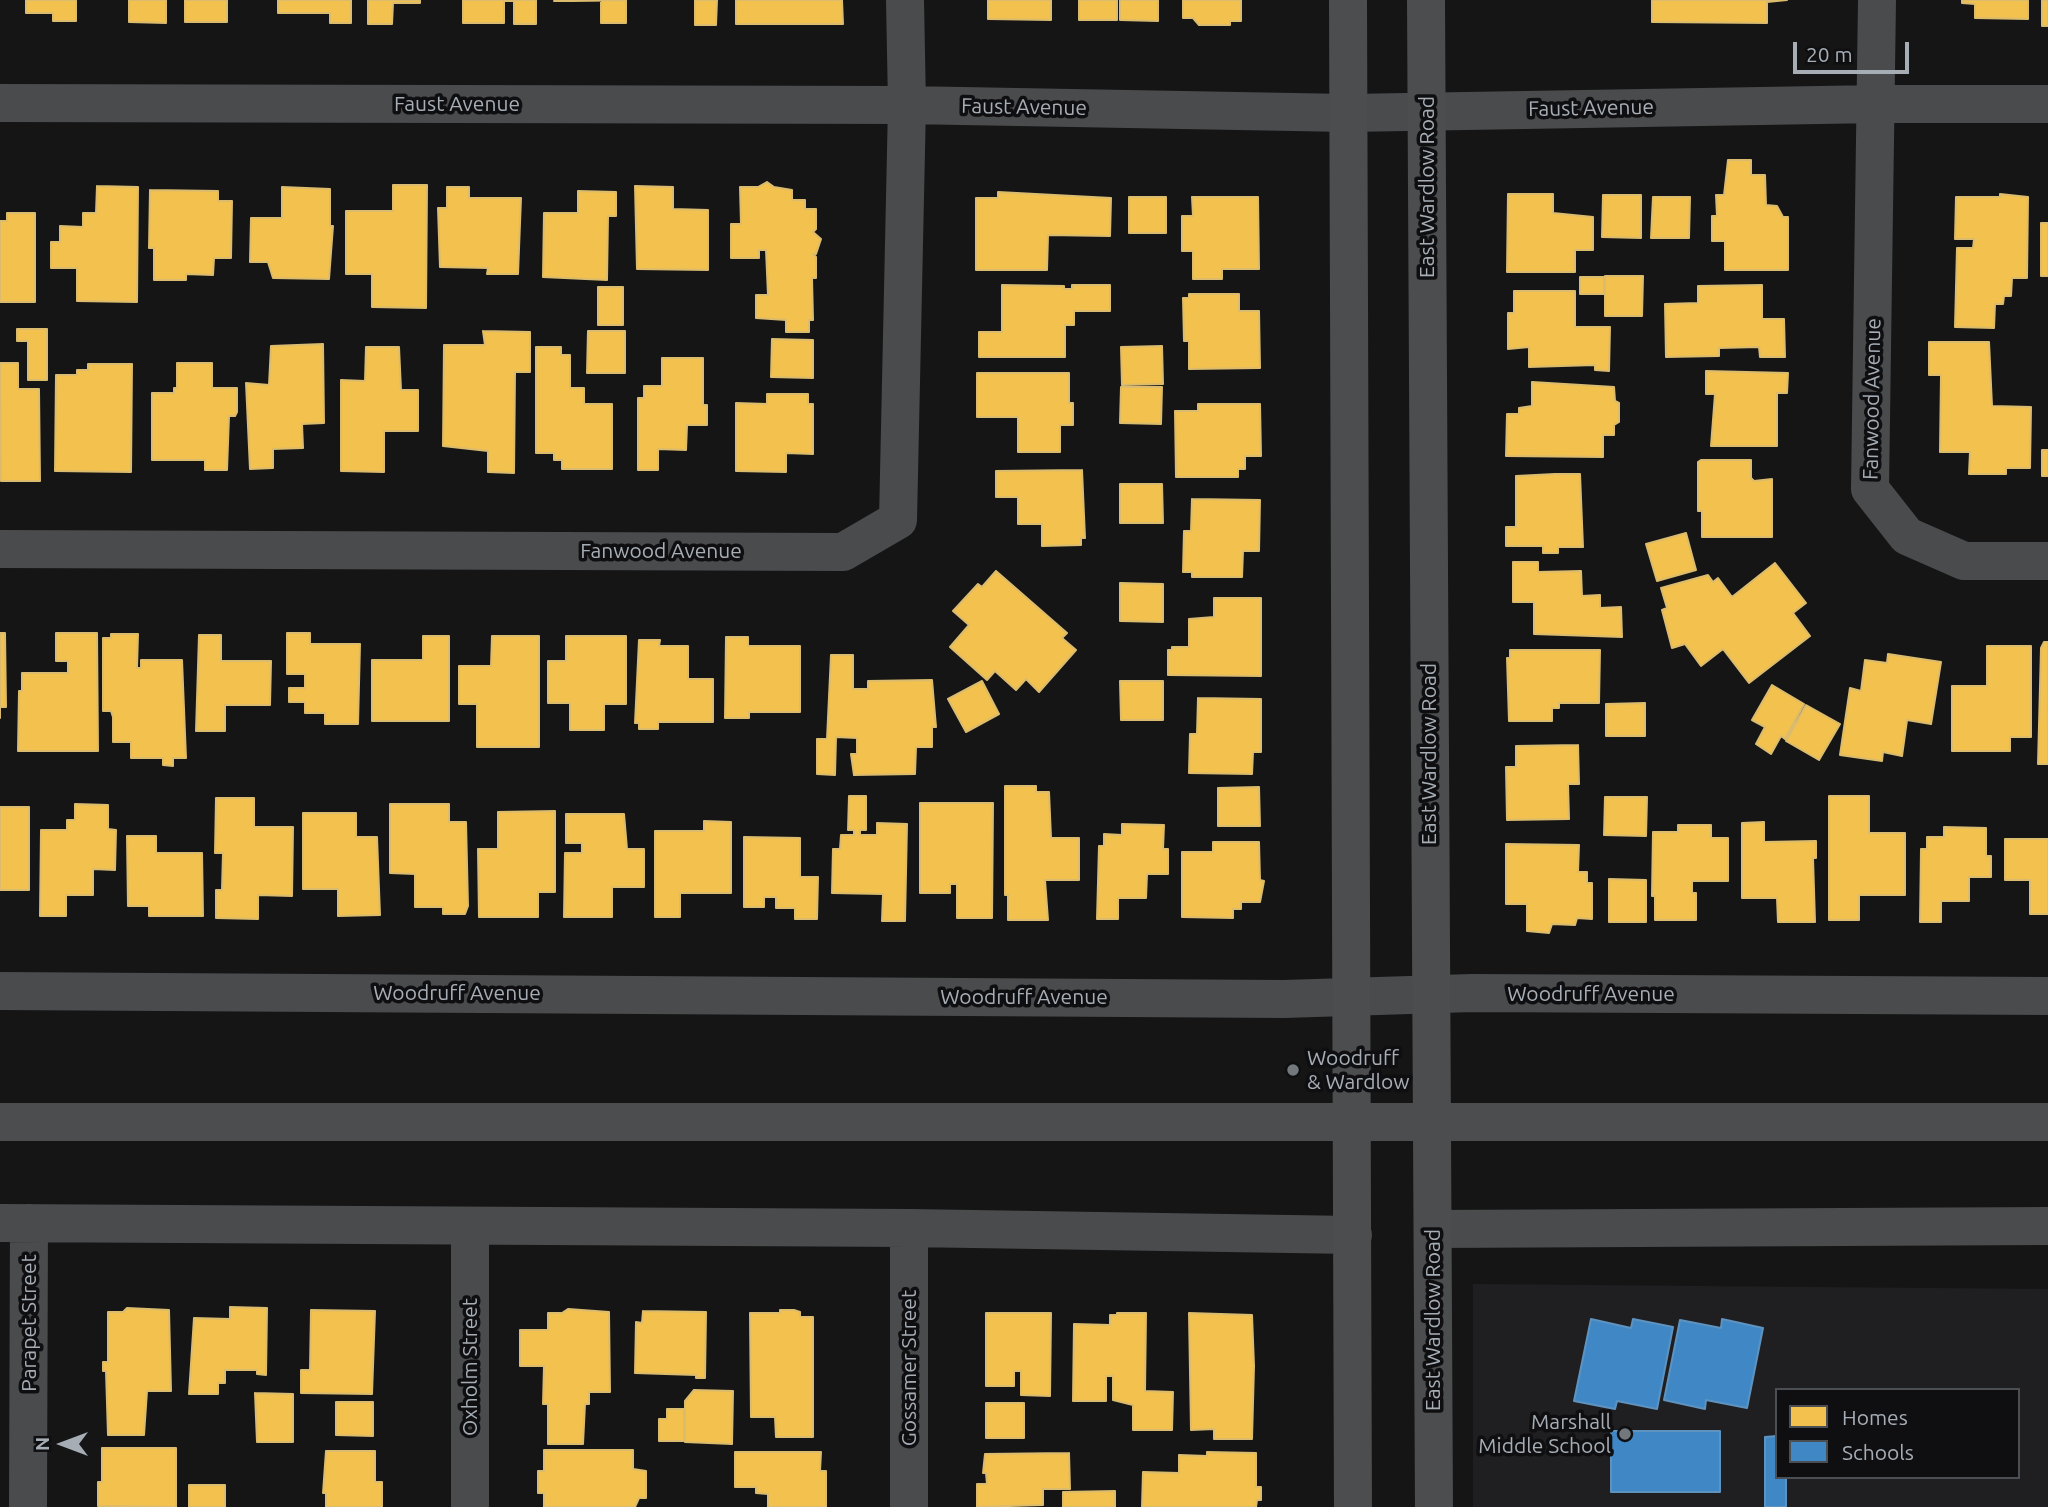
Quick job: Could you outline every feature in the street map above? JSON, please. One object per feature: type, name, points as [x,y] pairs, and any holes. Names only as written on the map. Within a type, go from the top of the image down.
[{"type":"main road","points":[[1348,0],[1353,1507]]},
{"type":"main road","name":"East Wardlow Road","points":[[1426,0],[1434,1507]]},
{"type":"main road","points":[[0,1122],[2048,1122]]},
{"type":"street","points":[[905,0],[907,105]]},
{"type":"street","name":"Fanwood Avenue","points":[[1877,0],[1878,104],[1870,489],[1907,536],[1964,561],[2048,561]]},
{"type":"street","name":"Faust Avenue","points":[[0,103],[907,105],[1348,113],[1878,104],[2048,104]]},
{"type":"street","name":"Fanwood Avenue","points":[[0,549],[843,552],[898,520],[907,105]]},
{"type":"street","name":"Woodruff Avenue","points":[[0,990],[1351,997],[2048,996]]},
{"type":"street","points":[[14,1223],[909,1228],[1353,1235]]},
{"type":"street","name":"Parapet Street","points":[[14,1223],[28,1507]]},
{"type":"street","points":[[1433,1229],[2048,1226]]},
{"type":"street","name":"Oxholm Street","points":[[470,1227],[470,1507]]},
{"type":"street","name":"Gossamer Street","points":[[909,1228],[909,1507]]},
{"type":"shaded area","name":"Marshall Middle School","points":[[1473,1284],[2048,1289],[2048,1507],[1473,1507]]},
{"type":"building: Homes","points":[[26,0],[76,0],[76,21],[53,21],[53,13],[26,13]]},
{"type":"building: Homes","points":[[129,0],[166,0],[166,23],[129,22]]},
{"type":"building: Homes","points":[[185,0],[227,0],[227,22],[185,22]]},
{"type":"building: Homes","points":[[278,0],[351,0],[351,23],[330,23],[330,13],[278,13]]},
{"type":"building: Homes","points":[[368,0],[420,0],[420,3],[393,3],[392,24],[368,24]]},
{"type":"building: Homes","points":[[463,0],[536,0],[536,24],[514,24],[514,1],[504,1],[504,23],[463,23]]},
{"type":"building: Homes","points":[[626,0],[626,23],[601,23],[601,1],[554,1]]},
{"type":"building: Homes","points":[[695,0],[717,0],[716,25],[695,25]]},
{"type":"building: Homes","points":[[736,0],[842,0],[843,24],[736,24]]},
{"type":"building: Homes","points":[[988,0],[1051,0],[1051,20],[988,19]]},
{"type":"building: Homes","points":[[1079,0],[1117,0],[1117,20],[1079,20]]},
{"type":"building: Homes","points":[[1120,0],[1158,0],[1158,21],[1120,20]]},
{"type":"building: Homes","points":[[1183,0],[1241,0],[1241,21],[1230,21],[1230,25],[1199,25],[1193,18],[1183,18]]},
{"type":"building: Homes","points":[[1652,0],[1787,0],[1767,2],[1767,23],[1652,22]]},
{"type":"building: Homes","points":[[1962,0],[2028,0],[2028,19],[1975,18],[1975,4],[1962,3]]},
{"type":"building: Homes","points":[[2042,0],[2048,0],[2048,26],[2042,26]]},
{"type":"building: Homes","points":[[1728,160],[1751,160],[1751,175],[1765,175],[1766,205],[1777,206],[1783,217],[1788,217],[1788,270],[1725,270],[1725,241],[1712,241],[1712,216],[1717,216],[1716,195],[1724,195]]},
{"type":"building: Homes","points":[[767,182],[774,187],[792,190],[792,200],[805,200],[805,209],[816,209],[816,229],[813,232],[821,239],[816,254],[813,254],[816,257],[816,278],[812,278],[813,320],[809,320],[809,332],[786,332],[786,320],[756,318],[756,295],[768,295],[766,250],[759,250],[759,258],[731,258],[731,224],[741,224],[740,187],[758,187]]},
{"type":"building: Homes","points":[[393,185],[427,185],[426,308],[372,307],[372,274],[346,274],[346,211],[393,211]]},
{"type":"building: Homes","points":[[97,186],[138,187],[137,302],[77,301],[77,268],[51,268],[51,242],[60,242],[60,226],[83,227],[83,213],[96,213]]},
{"type":"building: Homes","points":[[635,186],[673,187],[673,209],[708,210],[708,270],[637,269]]},
{"type":"building: Homes","points":[[282,187],[330,189],[330,226],[333,226],[329,279],[273,278],[268,262],[250,262],[251,218],[282,218]]},
{"type":"building: Homes","points":[[447,187],[469,187],[469,198],[521,198],[518,274],[487,274],[488,268],[440,267],[438,208],[447,208]]},
{"type":"building: Homes","points":[[150,190],[218,191],[218,201],[232,201],[231,258],[214,258],[213,275],[186,274],[186,280],[154,280],[154,248],[149,248]]},
{"type":"building: Homes","points":[[578,191],[616,192],[616,216],[608,216],[607,280],[543,277],[544,213],[578,213]]},
{"type":"building: Homes","points":[[998,192],[1111,198],[1110,236],[1048,235],[1047,270],[976,270],[976,198],[998,198]]},
{"type":"building: Homes","points":[[1508,194],[1553,194],[1553,213],[1593,217],[1593,250],[1575,250],[1575,272],[1507,272]]},
{"type":"building: Homes","points":[[2000,194],[2028,197],[2027,278],[2012,278],[2011,296],[2004,296],[2003,304],[1995,304],[1994,328],[1955,327],[1957,248],[1973,248],[1974,239],[1955,239],[1956,197],[2000,197]]},
{"type":"building: Homes","points":[[1603,195],[1641,195],[1641,238],[1602,237]]},
{"type":"building: Homes","points":[[1129,197],[1166,197],[1166,233],[1129,233]]},
{"type":"building: Homes","points":[[1192,197],[1258,197],[1259,269],[1222,269],[1222,279],[1193,279],[1193,251],[1182,251],[1182,216],[1193,216]]},
{"type":"building: Homes","points":[[1653,197],[1690,197],[1689,238],[1651,238]]},
{"type":"building: Homes","points":[[7,213],[35,213],[35,302],[0,302],[0,221],[7,221]]},
{"type":"building: Homes","points":[[2041,223],[2048,223],[2048,276],[2041,276]]},
{"type":"building: Homes","points":[[1605,276],[1643,276],[1642,316],[1605,316]]},
{"type":"building: Homes","points":[[1580,277],[1604,277],[1604,294],[1580,294]]},
{"type":"building: Homes","points":[[1002,285],[1064,286],[1064,289],[1072,289],[1072,285],[1110,285],[1110,311],[1074,311],[1074,325],[1065,325],[1065,357],[979,357],[979,332],[1002,332]]},
{"type":"building: Homes","points":[[1762,285],[1762,319],[1784,319],[1785,357],[1760,357],[1759,347],[1719,348],[1719,356],[1666,357],[1665,304],[1698,303],[1698,286]]},
{"type":"building: Homes","points":[[598,287],[623,287],[623,325],[598,325]]},
{"type":"building: Homes","points":[[1514,291],[1575,291],[1575,327],[1610,327],[1609,371],[1595,370],[1595,365],[1529,367],[1529,347],[1508,349],[1508,313],[1514,313]]},
{"type":"building: Homes","points":[[1189,294],[1239,294],[1239,311],[1259,311],[1260,368],[1189,369],[1189,341],[1184,341],[1183,298],[1189,298]]},
{"type":"building: Homes","points":[[17,329],[47,329],[47,380],[28,380],[28,341],[17,341]]},
{"type":"building: Homes","points":[[483,331],[530,332],[530,372],[515,372],[514,473],[488,472],[488,451],[443,446],[444,345],[485,345]]},
{"type":"building: Homes","points":[[588,331],[625,331],[625,373],[587,373]]},
{"type":"building: Homes","points":[[772,339],[813,340],[813,378],[771,377]]},
{"type":"building: Homes","points":[[1929,342],[1989,342],[1992,406],[2031,407],[2030,468],[2006,468],[2006,474],[1969,474],[1970,452],[1940,452],[1941,375],[1929,375]]},
{"type":"building: Homes","points":[[323,344],[324,423],[302,424],[303,448],[273,449],[273,468],[250,469],[246,383],[269,385],[271,346]]},
{"type":"building: Homes","points":[[1162,346],[1163,384],[1122,385],[1121,347]]},
{"type":"building: Homes","points":[[366,347],[399,347],[401,390],[418,390],[418,431],[384,431],[384,472],[341,471],[341,380],[365,381]]},
{"type":"building: Homes","points":[[536,347],[561,347],[561,355],[570,355],[570,388],[584,388],[584,404],[612,404],[612,469],[562,469],[562,460],[554,460],[554,453],[536,453]]},
{"type":"building: Homes","points":[[662,358],[703,358],[703,405],[707,405],[707,425],[687,425],[686,450],[658,449],[658,470],[638,470],[638,398],[644,398],[644,386],[662,386]]},
{"type":"building: Homes","points":[[0,363],[18,363],[18,389],[39,389],[40,481],[1,481]]},
{"type":"building: Homes","points":[[177,363],[212,363],[212,388],[237,388],[237,412],[235,416],[229,416],[227,470],[205,470],[205,460],[152,460],[152,393],[174,393],[174,388],[177,388]]},
{"type":"building: Homes","points":[[88,364],[132,364],[131,472],[55,471],[56,375],[77,375],[77,370],[88,370]]},
{"type":"building: Homes","points":[[1706,371],[1788,373],[1787,393],[1777,393],[1777,446],[1711,446],[1715,394],[1706,394]]},
{"type":"building: Homes","points":[[977,373],[1069,373],[1069,403],[1073,403],[1073,425],[1060,425],[1060,452],[1018,452],[1018,417],[977,417]]},
{"type":"building: Homes","points":[[1532,382],[1614,387],[1615,401],[1619,403],[1619,422],[1614,425],[1614,435],[1603,435],[1603,457],[1506,456],[1507,414],[1519,414],[1519,408],[1532,406]]},
{"type":"building: Homes","points":[[1121,387],[1162,387],[1161,424],[1120,423]]},
{"type":"building: Homes","points":[[767,394],[808,394],[808,404],[813,404],[813,454],[786,453],[786,472],[736,471],[736,403],[767,404]]},
{"type":"building: Homes","points":[[1198,404],[1260,404],[1261,456],[1245,456],[1245,469],[1238,469],[1238,477],[1176,477],[1175,411],[1198,411]]},
{"type":"building: Homes","points":[[2042,450],[2048,450],[2048,476],[2042,476]]},
{"type":"building: Homes","points":[[1751,460],[1751,478],[1754,481],[1772,479],[1772,537],[1702,537],[1702,511],[1698,511],[1698,462]]},
{"type":"building: Homes","points":[[1082,470],[1085,538],[1081,538],[1081,545],[1042,546],[1042,524],[1018,524],[1018,497],[996,497],[996,471]]},
{"type":"building: Homes","points":[[1580,474],[1583,547],[1558,547],[1558,553],[1543,553],[1543,546],[1506,546],[1506,527],[1516,527],[1516,476]]},
{"type":"building: Homes","points":[[1120,484],[1162,484],[1163,523],[1120,523]]},
{"type":"building: Homes","points":[[1192,499],[1260,500],[1259,551],[1243,551],[1242,577],[1192,577],[1192,572],[1183,572],[1184,531],[1191,531]]},
{"type":"building: Homes","points":[[1686,533],[1696,570],[1657,581],[1646,544]]},
{"type":"building: Homes","points":[[1513,562],[1538,562],[1538,572],[1581,571],[1582,596],[1600,595],[1600,608],[1621,607],[1622,637],[1534,634],[1534,602],[1513,602]]},
{"type":"building: Homes","points":[[1775,563],[1806,603],[1793,613],[1810,636],[1749,683],[1723,649],[1701,666],[1685,644],[1672,648],[1662,610],[1667,608],[1661,588],[1708,575],[1713,582],[1718,578],[1732,597]]},
{"type":"building: Homes","points":[[996,571],[1067,633],[1062,638],[1076,650],[1039,692],[1026,679],[1016,690],[995,671],[987,680],[950,647],[969,625],[953,611],[978,584],[982,587]]},
{"type":"building: Homes","points":[[1120,583],[1163,584],[1163,622],[1120,621]]},
{"type":"building: Homes","points":[[1214,598],[1261,598],[1261,676],[1168,675],[1168,650],[1172,650],[1172,647],[1189,647],[1189,619],[1214,617]]},
{"type":"building: Homes","points":[[0,633],[5,633],[6,707],[0,707]]},
{"type":"building: Homes","points":[[56,633],[97,633],[98,751],[18,751],[22,673],[68,673],[68,661],[56,661]]},
{"type":"building: Homes","points":[[287,633],[310,633],[310,644],[360,644],[358,724],[325,724],[325,713],[305,713],[305,702],[289,702],[289,688],[305,688],[305,674],[287,674]]},
{"type":"building: Homes","points":[[111,634],[138,634],[137,668],[141,668],[141,660],[182,660],[186,758],[173,758],[173,766],[163,765],[163,758],[131,758],[131,742],[113,742],[113,717],[111,711],[103,711],[103,638],[111,638]]},
{"type":"building: Homes","points":[[199,635],[221,635],[221,661],[271,661],[270,705],[225,705],[225,731],[196,731]]},
{"type":"building: Homes","points":[[423,636],[449,636],[449,721],[372,721],[372,660],[423,660]]},
{"type":"building: Homes","points":[[492,636],[539,636],[539,747],[477,747],[477,704],[459,704],[459,666],[491,666]]},
{"type":"building: Homes","points":[[566,636],[626,636],[626,704],[604,704],[604,730],[570,730],[570,703],[548,703],[548,661],[566,661]]},
{"type":"building: Homes","points":[[726,637],[748,637],[748,646],[800,646],[800,712],[749,712],[749,718],[725,718]]},
{"type":"building: Homes","points":[[639,640],[660,640],[659,646],[688,646],[688,679],[713,679],[713,722],[658,722],[658,729],[639,729],[639,723],[635,723]]},
{"type":"building: Homes","points":[[2044,642],[2048,642],[2048,764],[2038,764],[2041,648]]},
{"type":"building: Homes","points":[[1987,646],[2031,646],[2031,737],[2010,737],[2010,751],[1952,751],[1952,686],[1987,686]]},
{"type":"building: Homes","points":[[1510,650],[1600,650],[1599,703],[1559,703],[1559,708],[1552,708],[1552,721],[1509,721],[1507,658],[1510,658]]},
{"type":"building: Homes","points":[[1888,654],[1941,662],[1931,724],[1907,720],[1902,756],[1883,752],[1882,761],[1840,755],[1850,688],[1861,691],[1865,660],[1887,663]]},
{"type":"building: Homes","points":[[831,655],[853,655],[853,689],[868,689],[868,681],[932,680],[936,727],[932,727],[932,747],[916,747],[915,774],[854,775],[851,754],[857,754],[857,738],[836,737],[835,775],[817,774],[817,739],[827,739]]},
{"type":"building: Homes","points":[[982,681],[999,714],[966,732],[948,699]]},
{"type":"building: Homes","points":[[1120,681],[1163,681],[1163,720],[1121,720]]},
{"type":"building: Homes","points":[[1772,685],[1804,704],[1785,739],[1781,736],[1771,754],[1756,744],[1765,727],[1752,720]]},
{"type":"building: Homes","points":[[1198,698],[1261,699],[1261,752],[1253,752],[1252,774],[1189,773],[1190,734],[1197,734]]},
{"type":"building: Homes","points":[[1645,703],[1645,736],[1606,736],[1606,704]]},
{"type":"building: Homes","points":[[1806,705],[1840,724],[1819,760],[1786,741]]},
{"type":"building: Homes","points":[[1578,745],[1579,784],[1568,784],[1569,819],[1507,820],[1506,767],[1516,767],[1516,746]]},
{"type":"building: Homes","points":[[1005,786],[1036,786],[1036,792],[1049,792],[1051,838],[1079,838],[1079,880],[1045,880],[1048,920],[1008,920],[1008,895],[1005,895]]},
{"type":"building: Homes","points":[[1259,787],[1260,826],[1218,826],[1218,788]]},
{"type":"building: Homes","points":[[849,796],[866,796],[866,830],[860,830],[860,835],[877,835],[877,823],[907,824],[905,921],[882,921],[883,894],[832,893],[833,849],[840,849],[841,835],[854,835],[854,830],[848,830]]},
{"type":"building: Homes","points":[[1829,796],[1869,796],[1869,833],[1905,833],[1905,895],[1859,895],[1859,920],[1829,920]]},
{"type":"building: Homes","points":[[1605,797],[1647,797],[1646,836],[1604,835]]},
{"type":"building: Homes","points":[[216,798],[254,798],[254,827],[293,827],[292,896],[258,895],[258,919],[216,918],[216,890],[222,890],[223,853],[215,853]]},
{"type":"building: Homes","points":[[920,803],[993,803],[992,918],[957,918],[957,884],[950,884],[950,893],[920,893]]},
{"type":"building: Homes","points":[[75,804],[108,805],[108,829],[116,830],[115,870],[93,869],[93,895],[66,895],[66,916],[40,916],[41,830],[67,830],[67,820],[75,820]]},
{"type":"building: Homes","points":[[390,804],[449,804],[449,822],[466,822],[468,906],[465,914],[443,914],[443,907],[415,907],[415,874],[390,873]]},
{"type":"building: Homes","points":[[0,807],[29,807],[29,890],[0,890]]},
{"type":"building: Homes","points":[[555,811],[555,892],[538,892],[538,917],[479,917],[478,849],[498,849],[498,812]]},
{"type":"building: Homes","points":[[303,813],[356,813],[356,837],[377,837],[380,915],[338,916],[338,889],[303,889]]},
{"type":"building: Homes","points":[[566,814],[624,814],[627,849],[644,849],[644,887],[612,887],[612,917],[564,917],[565,853],[582,853],[582,843],[566,843]]},
{"type":"building: Homes","points":[[704,821],[731,822],[731,893],[680,893],[680,917],[655,917],[655,831],[704,831]]},
{"type":"building: Homes","points":[[1764,822],[1764,842],[1816,841],[1816,858],[1813,858],[1815,922],[1778,922],[1777,898],[1742,898],[1742,823]]},
{"type":"building: Homes","points":[[1122,824],[1164,825],[1163,849],[1168,849],[1168,874],[1147,874],[1146,898],[1118,898],[1118,919],[1097,919],[1099,846],[1104,846],[1104,834],[1122,835]]},
{"type":"building: Homes","points":[[1678,825],[1711,825],[1711,838],[1728,838],[1728,881],[1692,881],[1692,893],[1696,893],[1696,920],[1655,920],[1655,896],[1652,896],[1653,832],[1678,832]]},
{"type":"building: Homes","points":[[1944,827],[1986,828],[1986,856],[1991,856],[1991,877],[1969,877],[1969,901],[1941,901],[1941,922],[1920,922],[1921,849],[1927,849],[1927,837],[1944,837]]},
{"type":"building: Homes","points":[[127,836],[156,836],[156,853],[202,853],[203,916],[149,916],[149,906],[128,906]]},
{"type":"building: Homes","points":[[744,837],[800,838],[800,877],[818,877],[817,919],[795,919],[795,908],[776,908],[776,897],[764,897],[764,907],[744,907]]},
{"type":"building: Homes","points":[[2005,839],[2048,839],[2048,914],[2030,914],[2030,880],[2005,880]]},
{"type":"building: Homes","points":[[1213,842],[1259,842],[1260,880],[1264,881],[1260,902],[1241,902],[1241,909],[1233,909],[1233,918],[1182,917],[1182,852],[1213,852]]},
{"type":"building: Homes","points":[[1506,844],[1579,845],[1578,872],[1587,872],[1587,883],[1592,883],[1592,919],[1577,918],[1575,925],[1552,924],[1549,933],[1527,931],[1527,904],[1506,904]]},
{"type":"building: Homes","points":[[1609,879],[1646,880],[1646,922],[1609,922]]},
{"type":"building: Homes","points":[[230,1307],[267,1308],[266,1375],[257,1374],[257,1370],[225,1370],[225,1383],[218,1383],[218,1394],[189,1394],[194,1318],[230,1319]]},
{"type":"building: Homes","points":[[127,1308],[169,1310],[171,1391],[147,1391],[144,1435],[108,1435],[106,1371],[103,1371],[103,1362],[108,1362],[108,1312],[123,1312]]},
{"type":"building: Homes","points":[[568,1309],[609,1312],[610,1392],[589,1392],[589,1404],[585,1404],[583,1444],[548,1444],[548,1404],[543,1404],[544,1366],[520,1366],[520,1330],[548,1330],[548,1313],[562,1313]]},
{"type":"building: Homes","points":[[311,1310],[375,1311],[372,1394],[301,1393],[301,1370],[310,1370]]},
{"type":"building: Homes","points":[[780,1310],[794,1310],[800,1312],[800,1317],[813,1317],[813,1437],[776,1437],[775,1417],[751,1417],[750,1313],[780,1313]]},
{"type":"building: Homes","points":[[643,1311],[706,1312],[705,1378],[696,1378],[696,1375],[635,1373],[636,1322],[642,1323]]},
{"type":"building: Homes","points":[[986,1313],[1051,1313],[1050,1396],[1021,1395],[1021,1371],[1014,1371],[1014,1386],[986,1386]]},
{"type":"building: Homes","points":[[1146,1313],[1145,1391],[1173,1392],[1172,1430],[1133,1430],[1133,1405],[1113,1400],[1113,1376],[1106,1376],[1106,1401],[1073,1401],[1074,1324],[1110,1325],[1110,1315]]},
{"type":"building: Homes","points":[[1189,1313],[1252,1315],[1252,1439],[1214,1439],[1214,1429],[1191,1430]]},
{"type":"building: Homes","points":[[694,1390],[733,1391],[732,1444],[685,1442],[685,1401]]},
{"type":"building: Homes","points":[[255,1393],[293,1394],[293,1442],[257,1442]]},
{"type":"building: Homes","points":[[336,1402],[373,1402],[373,1436],[336,1435]]},
{"type":"building: Homes","points":[[986,1403],[1024,1403],[1024,1438],[986,1438]]},
{"type":"building: Homes","points":[[667,1409],[684,1409],[684,1441],[659,1441],[659,1419],[667,1419]]},
{"type":"building: Homes","points":[[102,1448],[176,1448],[176,1507],[98,1506],[98,1482],[102,1482]]},
{"type":"building: Homes","points":[[544,1450],[633,1450],[633,1469],[646,1471],[646,1498],[639,1498],[635,1507],[544,1507],[544,1493],[538,1493],[538,1471],[544,1471]]},
{"type":"building: Homes","points":[[326,1451],[375,1451],[375,1482],[382,1482],[382,1507],[326,1507],[326,1493],[323,1493]]},
{"type":"building: Homes","points":[[735,1452],[821,1452],[820,1471],[826,1471],[826,1507],[768,1507],[768,1494],[756,1493],[756,1487],[735,1487]]},
{"type":"building: Homes","points":[[1207,1452],[1256,1453],[1256,1487],[1261,1487],[1261,1500],[1257,1500],[1256,1507],[1142,1507],[1143,1472],[1179,1473],[1179,1455],[1207,1456]]},
{"type":"building: Homes","points":[[1069,1453],[1070,1489],[1043,1489],[1043,1505],[977,1507],[977,1484],[987,1484],[986,1473],[983,1473],[985,1454]]},
{"type":"building: Homes","points":[[189,1485],[225,1485],[225,1507],[189,1507]]},
{"type":"building: Homes","points":[[1115,1491],[1115,1507],[1063,1507],[1063,1492]]},
{"type":"building: Schools","points":[[1591,1319],[1631,1328],[1633,1319],[1673,1327],[1657,1409],[1617,1401],[1615,1409],[1574,1401]]},
{"type":"building: Schools","points":[[1722,1319],[1763,1328],[1747,1408],[1706,1400],[1705,1409],[1664,1400],[1680,1320],[1721,1328]]},
{"type":"building: Schools","points":[[1611,1431],[1720,1431],[1720,1492],[1611,1492]]},
{"type":"building: Schools","points":[[1775,1436],[1775,1479],[1786,1479],[1786,1507],[1765,1507],[1765,1437]]},
{"type":"place","name":"Woodruff & Wardlow","points":[[1293,1070]]},
{"type":"place","name":"Marshall Middle School","points":[[1625,1434]]}]
